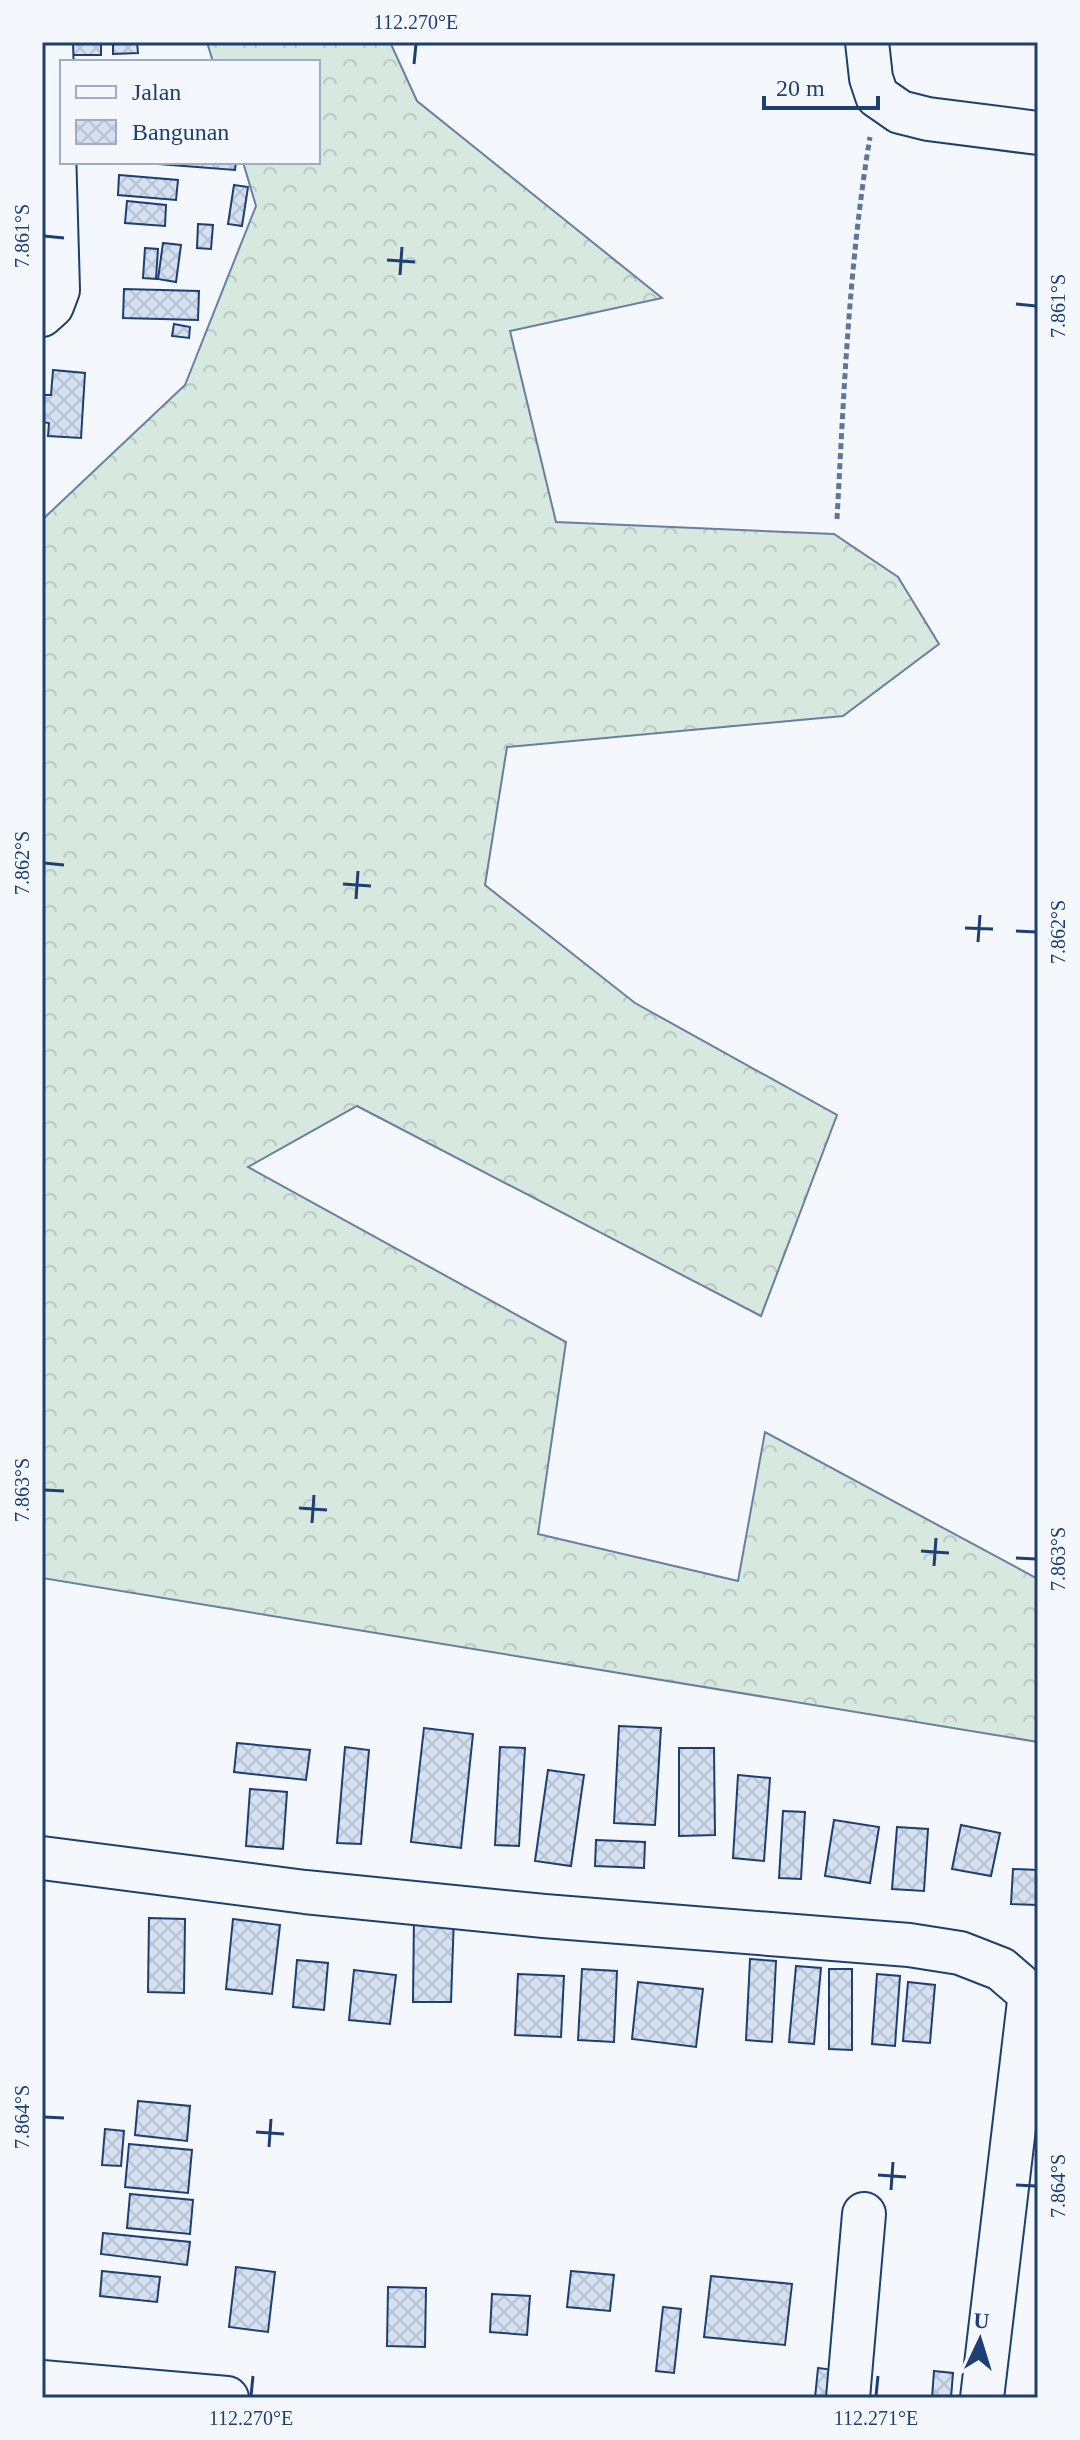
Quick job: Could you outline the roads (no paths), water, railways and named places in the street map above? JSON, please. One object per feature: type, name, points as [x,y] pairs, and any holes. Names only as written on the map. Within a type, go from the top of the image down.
[{"type":"street","points":[[42,315],[52,306],[58,290],[51,42]]},
{"type":"street","points":[[867,42],[871,78],[877,96],[900,112],[928,119],[1038,133]]},
{"type":"street","points":[[42,1858],[401,1902],[909,1945],[960,1953],[1001,1969],[1034,1997],[982,2398]]},
{"type":"street","points":[[848,2398],[864,2214]]},
{"type":"street","points":[[42,2382],[227,2398]]}]
